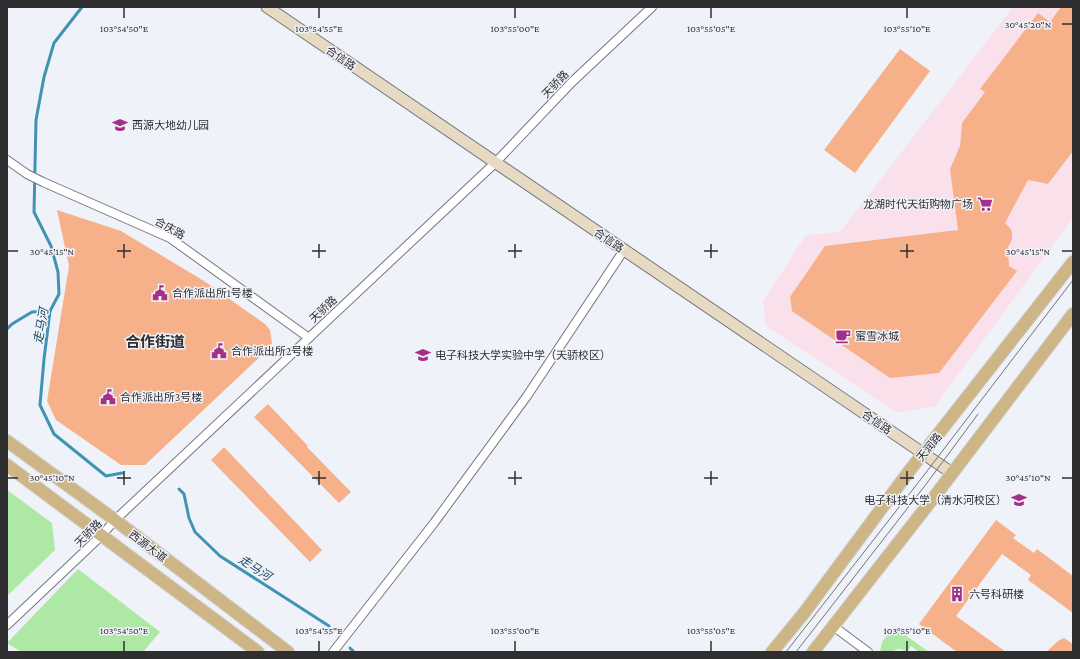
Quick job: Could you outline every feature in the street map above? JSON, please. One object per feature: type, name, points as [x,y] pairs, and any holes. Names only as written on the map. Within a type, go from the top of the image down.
[{"type":"main road","name":"天润路","points":[[772,652],[804,613],[910,470],[1073,262]]},
{"type":"main road","points":[[813,652],[969,452],[1073,314]]},
{"type":"main road","name":"西源大道","points":[[7,441],[115,520],[288,652]]},
{"type":"main road","name":"西源大道","points":[[7,465],[258,652]]},
{"type":"street","name":"合信路","points":[[267,7],[952,473]]},
{"type":"street","name":"天骄路","points":[[7,625],[102,535],[115,520],[495,163],[572,82],[652,7]]},
{"type":"street","name":"合庆路","points":[[7,160],[43,182],[170,238],[309,338]]},
{"type":"street","points":[[333,652],[434,523],[526,396],[624,250]]},
{"type":"street","points":[[833,626],[868,652]]},
{"type":"shaded area","name":"龙湖时代天街购物广场","points":[[1013,7],[1073,7],[1073,218],[935,406],[898,413],[766,326],[763,302],[805,236],[841,231]]},
{"type":"green space","points":[[7,490],[52,523],[55,550],[7,596]]},
{"type":"green space","points":[[78,569],[160,632],[143,652],[21,652],[7,643]]},
{"type":"green space","points":[[894,627],[929,652],[919,652],[911,646],[907,652],[897,649],[892,652],[880,652],[882,642]]},
{"type":"building","name":"龙湖时代天街购物广场","points":[[1061,7],[1073,7],[1073,151],[1048,184],[1028,180],[1005,223],[1011,229],[1012,235],[1012,240],[1008,247],[1009,266],[1017,271],[939,373],[890,378],[792,311],[790,297],[825,246],[958,230],[950,169],[960,146],[962,123],[985,92],[980,89],[1038,13],[1050,22]]},
{"type":"building","points":[[900,49],[930,71],[855,173],[824,150]]},
{"type":"building","points":[[57,210],[121,231],[204,281],[265,324],[270,330],[272,343],[266,351],[145,465],[121,465],[56,420],[47,401],[69,266]]},
{"type":"building","points":[[268,404],[351,492],[339,503],[254,417]]},
{"type":"building","points":[[224,447],[322,550],[310,562],[211,460]]},
{"type":"building","name":"六号科研楼","points":[[996,520],[1016,535],[1013,538],[1034,553],[1037,549],[1073,576],[1073,613],[1028,580],[1031,575],[1002,554],[956,616],[1006,652],[957,652],[919,624]]},
{"type":"building","points":[[1064,638],[1073,644],[1073,652],[1046,652],[1058,641]]},
{"type":"waterway","name":"走马河","points":[[82,7],[54,43],[44,77],[36,120],[34,212],[51,246],[58,272],[59,294],[50,311],[40,405],[54,434],[106,476],[122,473]]},
{"type":"waterway","points":[[7,329],[12,324],[32,312],[50,311]]},
{"type":"waterway","name":"走马河","points":[[179,489],[184,494],[189,518],[195,532],[220,556],[329,626]]},
{"type":"waterway","name":"走马河","points":[[350,648],[354,652]]},
{"type":"tram line","points":[[786,652],[921,479],[1073,280]]},
{"type":"tram line","points":[[796,652],[927,483],[978,414]]},
{"type":"place","name":"西源大地幼儿园","points":[[120,125]]},
{"type":"place","name":"龙湖时代天街购物广场","points":[[985,204]]},
{"type":"place","name":"合作派出所1号楼","points":[[160,293]]},
{"type":"place","name":"蜜雪冰城","points":[[843,336]]},
{"type":"place","name":"合作派出所2号楼","points":[[219,351]]},
{"type":"place","name":"电子科技大学实验中学（天骄校区）","points":[[423,355]]},
{"type":"place","name":"合作派出所3号楼","points":[[108,397]]},
{"type":"place","name":"电子科技大学（清水河校区）","points":[[1019,500]]},
{"type":"place","name":"六号科研楼","points":[[957,594]]},
{"type":"district","name":"合作街道","points":[[155,342]]}]
